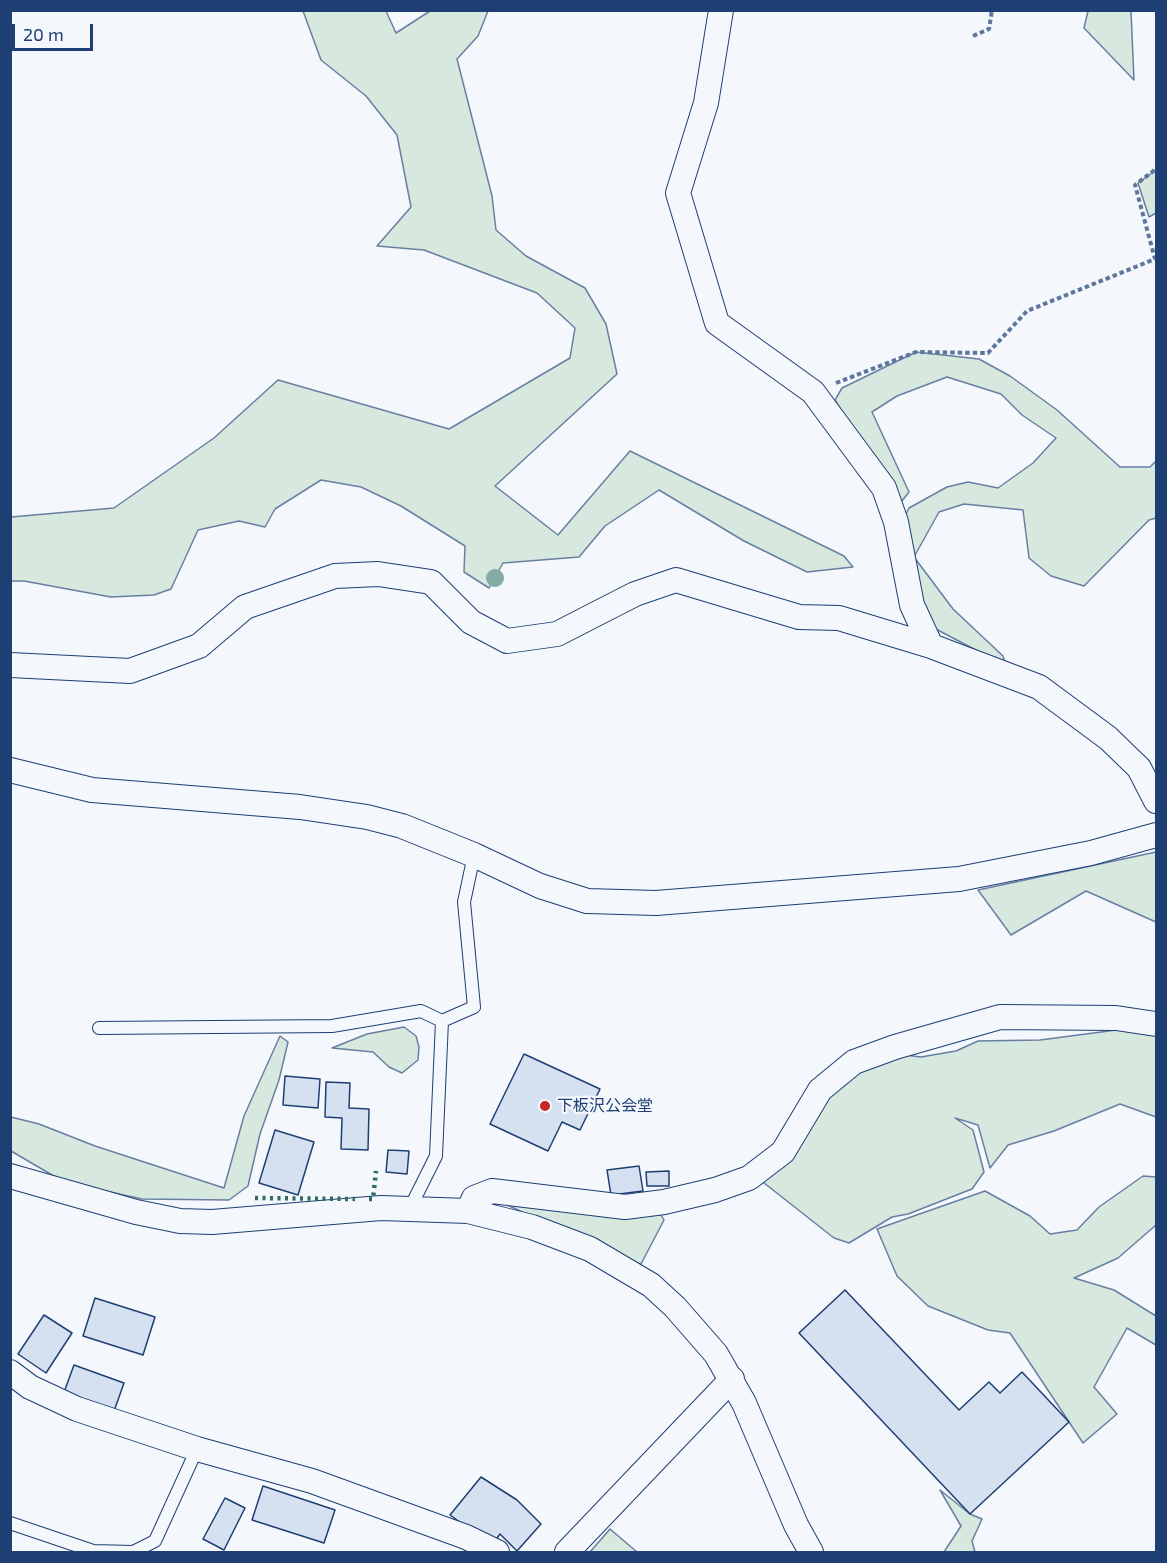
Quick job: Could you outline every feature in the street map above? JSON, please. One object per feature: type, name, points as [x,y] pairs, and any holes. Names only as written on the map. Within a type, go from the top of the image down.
[{"type":"street","points":[[721,10],[706,103],[678,193],[717,323],[813,392],[884,488],[896,522],[912,604],[932,646]]},
{"type":"street","points":[[10,665],[130,671],[199,646],[245,607],[334,576],[378,574],[430,582],[471,622],[507,641],[557,634],[635,594],[676,580],[799,617],[839,618],[932,646],[1039,687],[1108,738],[1139,768],[1156,801]]},
{"type":"street","points":[[10,770],[92,790],[300,807],[367,817],[402,826],[474,855],[540,886],[588,901],[656,903],[959,879],[1091,853],[1156,835]]},
{"type":"street","points":[[468,1211],[474,1198],[492,1191],[625,1208],[664,1203],[715,1190],[749,1178],[783,1152],[820,1090],[854,1062],[895,1047],[1000,1017],[1105,1018],[1156,1024]]},
{"type":"street","points":[[10,1176],[136,1212],[180,1221],[213,1222],[381,1208],[468,1211],[532,1227],[590,1249],[651,1285],[675,1306],[703,1336],[732,1379],[796,1525],[811,1552]]},
{"type":"street","points":[[10,1372],[30,1388],[77,1409],[197,1449],[312,1480],[466,1537],[498,1552]]},
{"type":"street","points":[[567,1552],[732,1379]]},
{"type":"lane","points":[[442,1022],[474,1006],[464,902],[474,855]]},
{"type":"lane","points":[[99,1028],[332,1026],[421,1011],[442,1022]]},
{"type":"lane","points":[[410,1208],[436,1156],[442,1022]]},
{"type":"lane","points":[[10,1523],[93,1551],[133,1552],[155,1541],[197,1449]]},
{"type":"path","points":[[974,36],[989,29],[992,10]]},
{"type":"path","points":[[813,392],[916,352],[988,353],[1027,311],[1155,259],[1135,185],[1156,170]]},
{"type":"shaded area","points":[[303,11],[386,11],[396,33],[430,11],[488,11],[478,36],[457,59],[492,196],[496,230],[526,256],[585,288],[606,324],[617,374],[495,486],[558,535],[630,451],[844,556],[853,567],[807,572],[744,541],[659,490],[605,526],[579,557],[503,563],[489,588],[464,572],[465,546],[401,506],[361,487],[321,480],[275,509],[265,527],[239,521],[198,530],[171,589],[154,595],[111,597],[24,581],[11,581],[11,517],[114,508],[214,438],[278,380],[449,429],[570,358],[575,328],[537,293],[424,250],[377,246],[411,207],[397,135],[366,96],[321,60]]},
{"type":"shaded area","points":[[1088,11],[1131,11],[1134,80],[1084,28]]},
{"type":"shaded area","points":[[1156,170],[1156,213],[1149,217],[1138,183]]},
{"type":"shaded area","points":[[916,352],[979,359],[1010,376],[1057,410],[1120,467],[1150,467],[1156,461],[1156,518],[1149,520],[1084,586],[1051,576],[1029,558],[1023,510],[964,504],[939,512],[914,557],[953,609],[1003,656],[1006,666],[934,628],[920,605],[897,533],[909,508],[947,487],[968,482],[998,488],[1033,463],[1056,438],[1022,415],[1001,394],[947,377],[897,396],[872,412],[909,492],[898,506],[835,400],[842,388]]},
{"type":"shaded area","points":[[1156,852],[1156,922],[1086,891],[1011,935],[978,890]]},
{"type":"shaded area","points":[[404,1027],[416,1036],[419,1047],[418,1060],[402,1073],[389,1067],[373,1052],[332,1048],[367,1034]]},
{"type":"shaded area","points":[[1124,1029],[1156,1034],[1156,1117],[1120,1104],[1054,1131],[1008,1145],[990,1168],[978,1125],[955,1118],[973,1130],[984,1172],[972,1189],[908,1214],[892,1217],[849,1243],[834,1238],[759,1179],[823,1097],[842,1080],[898,1054],[921,1057],[956,1051],[978,1041],[1040,1040]]},
{"type":"shaded area","points":[[280,1036],[288,1042],[279,1080],[260,1134],[248,1186],[229,1200],[142,1199],[64,1182],[11,1151],[11,1117],[39,1124],[95,1146],[224,1188],[244,1116]]},
{"type":"shaded area","points":[[1143,1176],[1156,1177],[1156,1225],[1118,1258],[1074,1278],[1114,1290],[1156,1316],[1156,1345],[1127,1328],[1094,1387],[1117,1414],[1083,1443],[1010,1333],[988,1330],[928,1306],[897,1276],[877,1229],[985,1191],[1030,1216],[1050,1234],[1077,1230],[1099,1207]]},
{"type":"shaded area","points":[[501,1202],[659,1211],[664,1220],[641,1264],[623,1260]]},
{"type":"shaded area","points":[[940,1490],[970,1514],[982,1519],[972,1541],[975,1552],[944,1552],[961,1526]]},
{"type":"shaded area","points":[[610,1529],[637,1552],[590,1552]]},
{"type":"building","name":"下板沢公会堂","points":[[524,1054],[600,1089],[580,1130],[562,1122],[548,1151],[490,1124]]},
{"type":"building","points":[[285,1076],[320,1079],[318,1108],[283,1105]]},
{"type":"building","points":[[326,1082],[350,1083],[349,1108],[369,1109],[368,1150],[341,1149],[342,1118],[325,1117]]},
{"type":"building","points":[[275,1130],[314,1142],[298,1195],[259,1183]]},
{"type":"building","points":[[388,1150],[409,1151],[407,1174],[386,1172]]},
{"type":"building","points":[[639,1166],[643,1191],[611,1195],[607,1170]]},
{"type":"building","points":[[669,1171],[669,1186],[647,1186],[646,1172]]},
{"type":"building","points":[[845,1290],[959,1410],[989,1382],[1000,1393],[1022,1372],[1069,1422],[970,1514],[799,1333]]},
{"type":"building","points":[[95,1298],[155,1317],[143,1355],[83,1336]]},
{"type":"building","points":[[44,1315],[72,1333],[46,1373],[18,1354]]},
{"type":"building","points":[[74,1365],[124,1383],[113,1414],[63,1395]]},
{"type":"building","points":[[481,1477],[517,1500],[541,1524],[517,1551],[500,1534],[492,1545],[450,1515]]},
{"type":"building","points":[[263,1486],[335,1510],[324,1543],[252,1520]]},
{"type":"building","points":[[225,1498],[245,1508],[224,1550],[203,1539]]},
{"type":"hedge","points":[[369,1199],[373,1199],[376,1171]]},
{"type":"hedge","points":[[255,1198],[355,1199]]},
{"type":"place","name":"下板沢公会堂","points":[[545,1106]]}]
